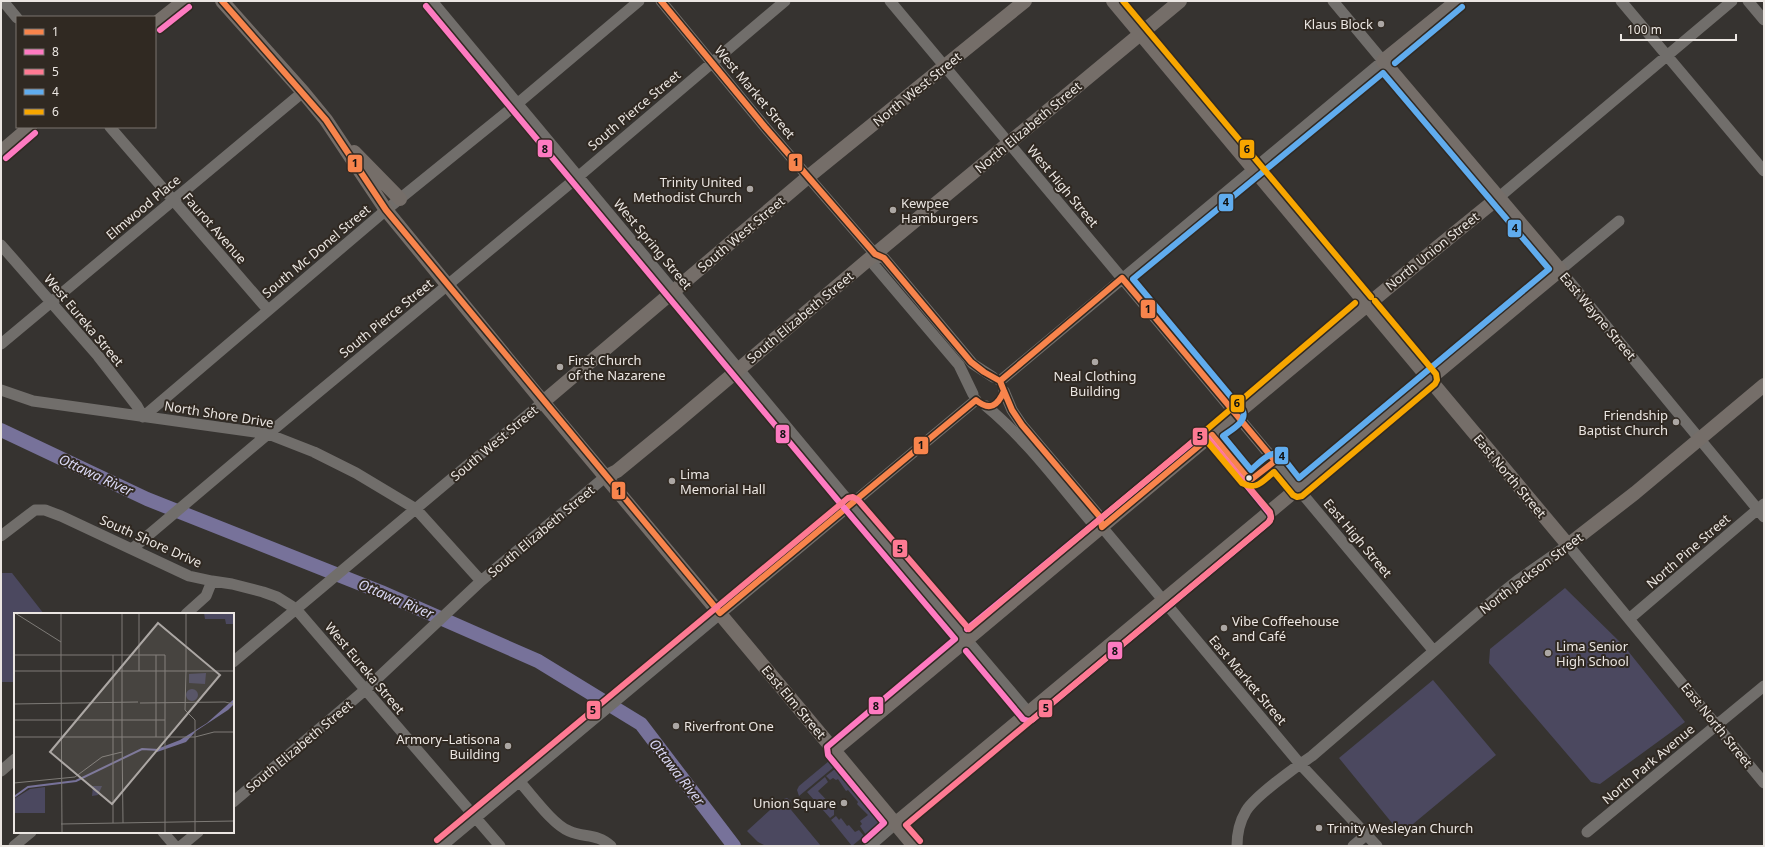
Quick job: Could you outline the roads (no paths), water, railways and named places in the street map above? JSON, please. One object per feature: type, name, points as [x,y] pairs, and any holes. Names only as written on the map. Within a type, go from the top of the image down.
[{"type":"main road","points":[[156,23],[184,1]]},
{"type":"main road","name":"East Elm Street","points":[[222,1],[326,120],[386,210],[448,286],[605,477],[914,846]]},
{"type":"main road","name":"North West Street","points":[[808,177],[1025,1]]},
{"type":"main road","name":"East North Street","points":[[1113,1],[1568,545]]},
{"type":"main road","name":"North Elizabeth Street","points":[[875,254],[1180,1]]},
{"type":"main road","points":[[1383,61],[1457,1]]},
{"type":"main road","name":"East Wayne Street","points":[[1383,61],[1560,270]]},
{"type":"main road","points":[[1,152],[29,128]]},
{"type":"main road","points":[[341,142],[359,156],[400,199]]},
{"type":"main road","name":"South West Street","points":[[543,402],[808,177]]},
{"type":"main road","name":"North Union Street","points":[[834,750],[1114,518],[1367,304],[1498,198]]},
{"type":"main road","name":"South Elizabeth Street","points":[[605,477],[617,471],[875,254]]},
{"type":"main road","points":[[895,824],[1560,270]]},
{"type":"main road","name":"North Jackson Street","points":[[1568,545],[1635,493],[1764,384]]},
{"type":"street","points":[[3,1],[16,17]]},
{"type":"street","name":"West Spring Street","points":[[432,1],[738,369],[1029,713]]},
{"type":"street","name":"South Mc Donel Street","points":[[143,417],[386,210],[517,104],[639,1]]},
{"type":"street","name":"West Market Street","points":[[661,1],[808,177],[875,254],[884,258],[973,364],[999,383]]},
{"type":"street","name":"South Pierce Street","points":[[132,549],[268,434],[448,286],[786,1]]},
{"type":"street","name":"West High Street","points":[[890,1],[1122,278]]},
{"type":"street","points":[[999,383],[1122,278],[1254,170],[1383,61],[1333,1]]},
{"type":"street","points":[[1621,1],[1764,171]]},
{"type":"street","name":"North Union Street","points":[[1498,198],[1732,1]]},
{"type":"street","points":[[1748,1],[1764,20]]},
{"type":"street","name":"Elmwood Place","points":[[1,344],[303,92]]},
{"type":"street","name":"Faurot Avenue","points":[[111,128],[268,310]]},
{"type":"street","points":[[1560,270],[1620,221]]},
{"type":"street","name":"West Eureka Street","points":[[1,245],[73,326],[124,388],[143,417]]},
{"type":"street","name":"West Market Street","points":[[875,254],[874,265],[959,365],[974,397]]},
{"type":"street","name":"East Wayne Street","points":[[1560,270],[1762,510]]},
{"type":"street","name":"East High Street","points":[[1122,278],[1433,650]]},
{"type":"street","points":[[442,846],[852,504],[974,397],[975,383],[978,380],[988,376],[999,383]]},
{"type":"street","points":[[974,397],[986,406],[996,404],[1000,401],[999,383]]},
{"type":"street","name":"East Market Street","points":[[999,383],[1012,410],[1022,425],[1100,517],[1102,527],[1300,764],[1377,846]]},
{"type":"street","name":"North Shore Drive","points":[[1,390],[33,401],[268,434],[339,463],[416,509],[481,581]]},
{"type":"street","name":"South West Street","points":[[234,661],[543,402]]},
{"type":"street","name":"East Market Street","points":[[986,406],[1018,435],[1093,524],[1102,527]]},
{"type":"street","name":"South Elizabeth Street","points":[[234,801],[365,690],[481,581],[605,477]]},
{"type":"street","name":"South Shore Drive","points":[[1,536],[30,513],[40,509],[61,516],[190,576],[263,592],[277,597],[296,609]]},
{"type":"street","name":"North Pine Street","points":[[1629,619],[1762,510]]},
{"type":"street","name":"East North Street","points":[[1568,545],[1764,783]]},
{"type":"street","name":"North Jackson Street","points":[[1237,846],[1240,824],[1247,810],[1258,798],[1312,756],[1433,650],[1518,580],[1568,545]]},
{"type":"street","points":[[187,613],[206,596],[212,581]]},
{"type":"street","name":"West Eureka Street","points":[[296,609],[500,846]]},
{"type":"street","name":"North Park Avenue","points":[[1587,832],[1764,686]]},
{"type":"street","points":[[1,771],[14,760]]},
{"type":"street","points":[[519,781],[557,824],[568,831],[596,836],[611,846]]},
{"type":"street","points":[[870,846],[895,824]]},
{"type":"street","points":[[14,846],[30,833]]},
{"type":"street","points":[[164,833],[175,846]]},
{"type":"street","points":[[181,846],[197,833]]},
{"type":"street","points":[[1353,846],[1366,835]]},
{"type":"waterway","name":"Ottawa River","points":[[1,430],[147,499],[381,592],[538,661],[641,724],[734,846]]},
{"type":"place","name":"Klaus Block","points":[[1381,24]]},
{"type":"place","name":"Trinity United Methodist Church","points":[[750,189]]},
{"type":"place","name":"Kewpee Hamburgers","points":[[893,210]]},
{"type":"place","name":"Neal Clothing Building","points":[[1095,362]]},
{"type":"place","name":"First Church of the Nazarene","points":[[560,367]]},
{"type":"place","name":"Friendship Baptist Church","points":[[1676,422]]},
{"type":"place","name":"Lima Memorial Hall","points":[[672,481]]},
{"type":"place","name":"Vibe Coffeehouse and Café","points":[[1224,628]]},
{"type":"place","name":"Lima Senior High School","points":[[1548,653]]},
{"type":"place","name":"Riverfront One","points":[[676,726]]},
{"type":"place","name":"Armory–Latisona Building","points":[[508,746]]},
{"type":"place","name":"Union Square","points":[[844,803]]},
{"type":"place","name":"Trinity Wesleyan Church","points":[[1319,828]]}]
